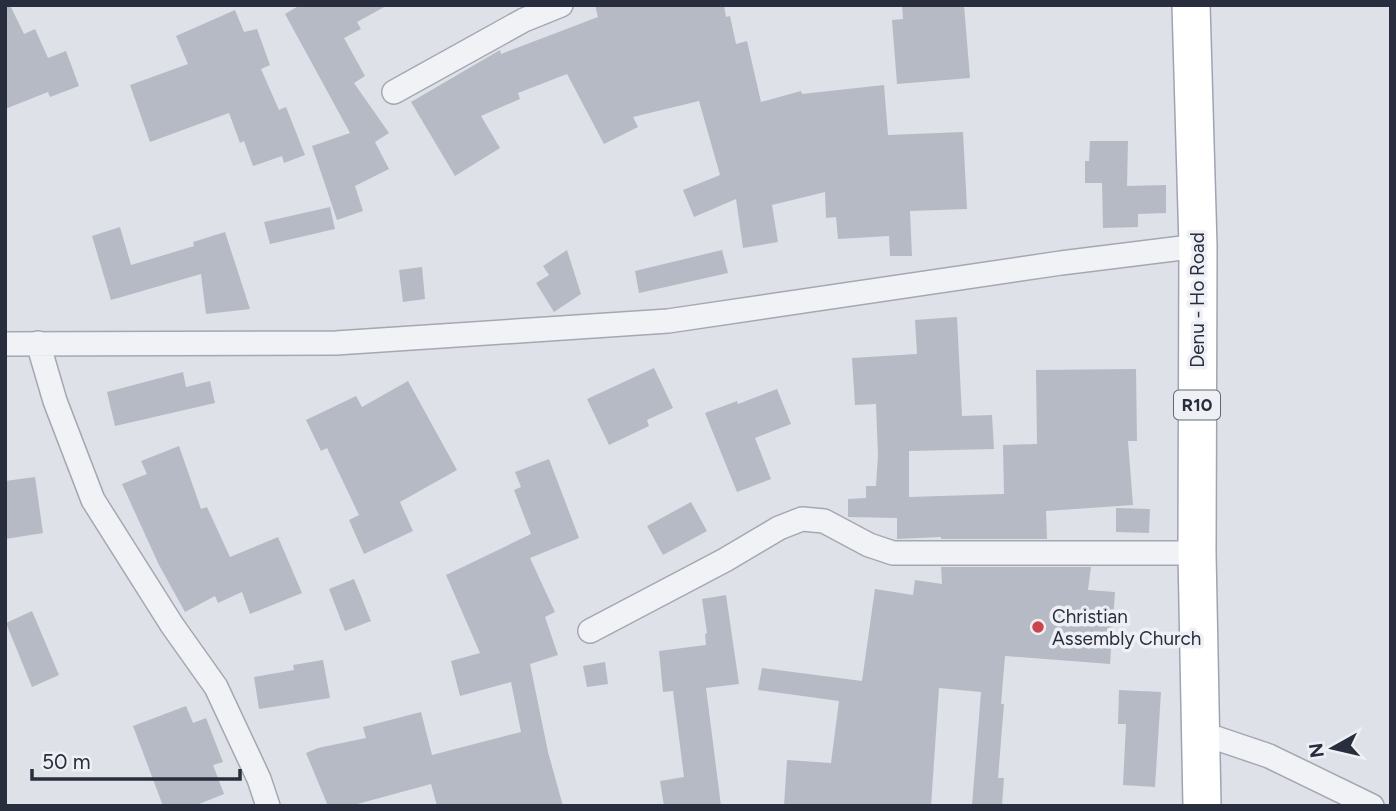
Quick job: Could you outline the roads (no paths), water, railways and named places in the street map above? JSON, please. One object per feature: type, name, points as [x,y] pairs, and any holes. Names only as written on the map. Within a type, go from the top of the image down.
[{"type":"main road","name":"Denu - Ho Road","points":[[1191,5],[1198,246],[1197,554],[1202,806]]},
{"type":"street","points":[[394,92],[524,20],[561,5]]},
{"type":"street","points":[[5,344],[336,343],[668,321],[1047,265],[1198,246]]},
{"type":"street","points":[[38,343],[55,401],[93,500],[172,625],[216,687],[259,779],[268,806]]},
{"type":"street","points":[[590,631],[725,560],[779,528],[802,519],[824,521],[869,545],[893,553],[1197,554]]},
{"type":"street","points":[[1201,733],[1269,756],[1372,806]]},
{"type":"place","name":"Christian Assembly Church","points":[[1038,627]]}]
